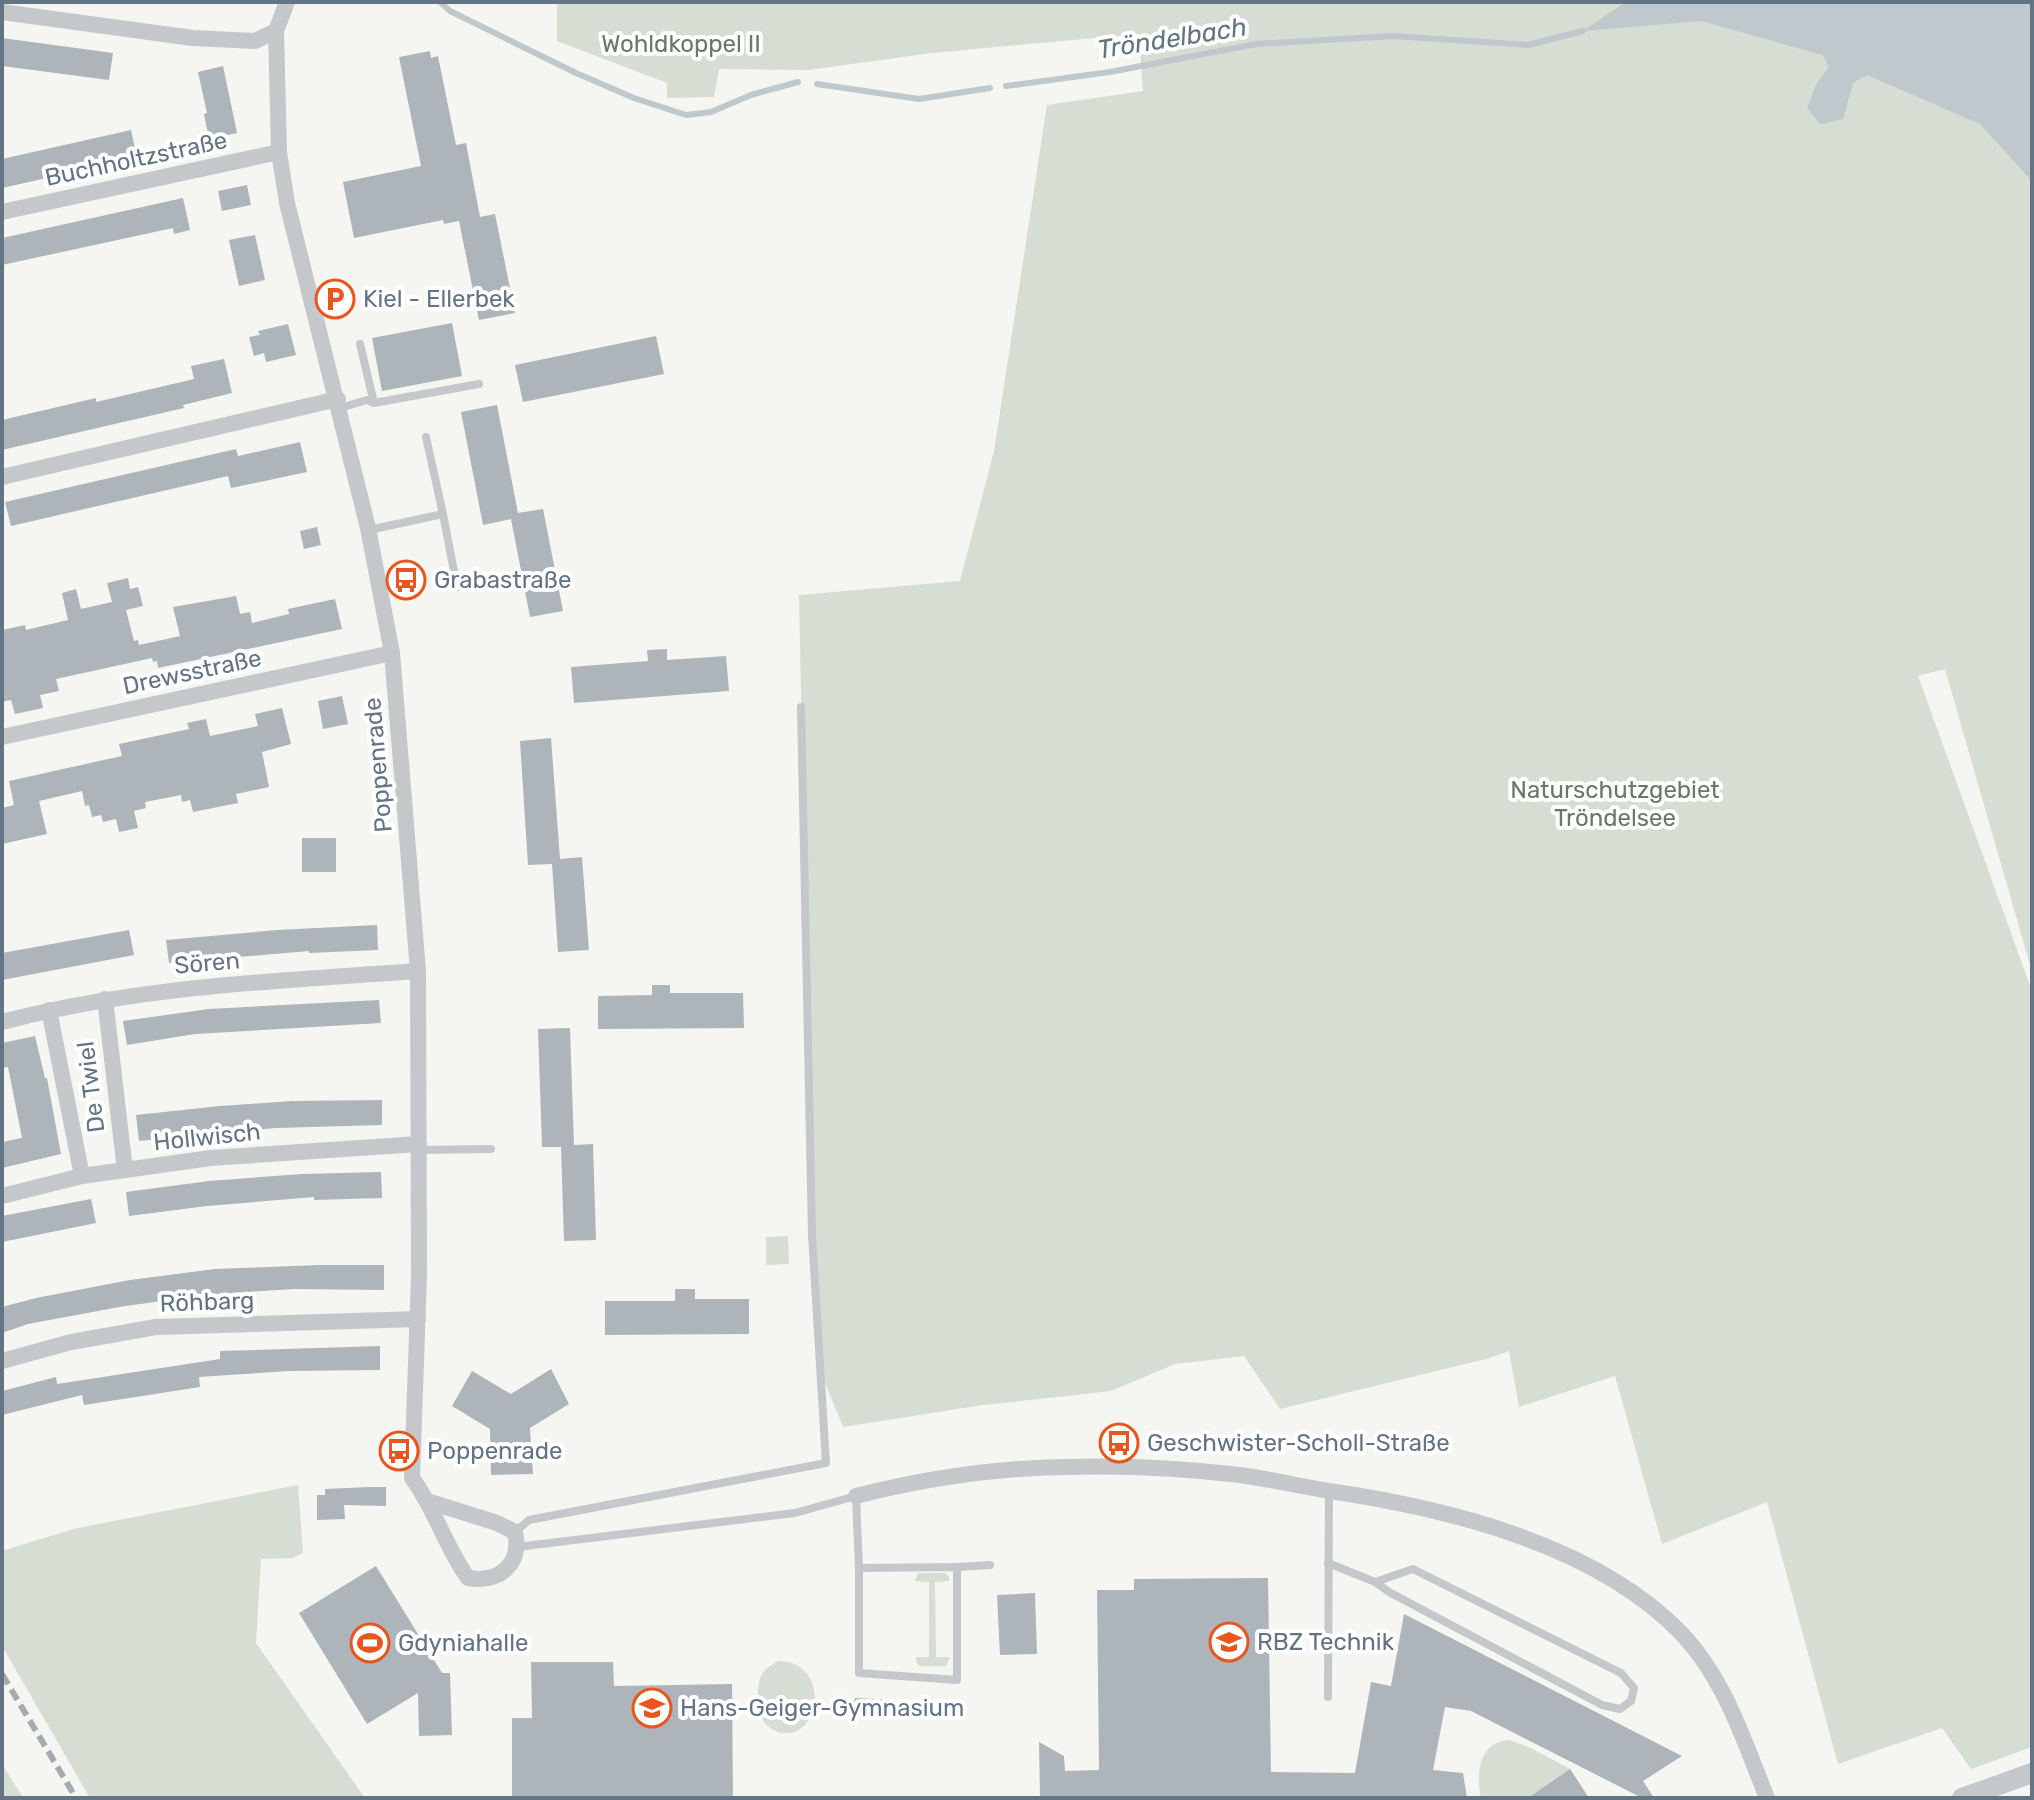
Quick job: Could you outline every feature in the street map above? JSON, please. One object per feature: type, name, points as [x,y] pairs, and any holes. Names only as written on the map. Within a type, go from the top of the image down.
[{"type":"street","points":[[2,12],[193,38],[255,41],[276,31],[287,2]]},
{"type":"street","name":"Poppenrade","points":[[276,31],[279,152],[287,203],[369,530],[392,653],[418,971],[418,1319],[412,1478],[430,1502],[441,1535],[468,1578],[486,1581],[502,1573],[512,1561],[515,1539]]},
{"type":"street","name":"Buchholtzstraße","points":[[2,212],[279,152]]},
{"type":"street","points":[[2,477],[339,404]]},
{"type":"street","name":"Drewsstraße","points":[[2,737],[392,653]]},
{"type":"street","name":"Sören","points":[[2,1022],[105,999],[192,988],[418,971]]},
{"type":"street","name":"De Twiel","points":[[105,999],[125,1170]]},
{"type":"street","name":"De Twiel","points":[[49,1010],[82,1176]]},
{"type":"street","name":"Hollwisch","points":[[2,1196],[82,1176],[211,1158],[419,1147]]},
{"type":"street","name":"Röhbarg","points":[[2,1361],[71,1342],[156,1327],[418,1319]]},
{"type":"street","points":[[856,1496],[894,1486],[989,1473],[1063,1467],[1163,1468],[1243,1476],[1363,1495],[1490,1526],[1566,1555],[1621,1584],[1681,1633],[1721,1687],[1767,1798]]},
{"type":"street","points":[[430,1502],[497,1523],[515,1539]]},
{"type":"street","points":[[1962,1798],[2032,1773]]},
{"type":"lane","points":[[360,344],[374,403]]},
{"type":"lane","points":[[339,404],[367,400],[374,403],[479,384]]},
{"type":"lane","points":[[426,437],[457,587],[496,586]]},
{"type":"lane","points":[[369,530],[443,514]]},
{"type":"lane","points":[[515,1539],[529,1520],[826,1463],[812,1235],[801,707]]},
{"type":"lane","points":[[419,1147],[491,1149]]},
{"type":"lane","points":[[1328,1697],[1329,1491]]},
{"type":"lane","points":[[515,1539],[795,1513],[856,1496],[859,1673],[957,1680],[957,1567]]},
{"type":"lane","points":[[1328,1563],[1375,1582],[1602,1705],[1620,1709],[1631,1701],[1634,1688],[1621,1673],[1413,1569],[1375,1582]]},
{"type":"lane","points":[[859,1568],[990,1565]]},
{"type":"green space","points":[[557,2],[2032,2],[2032,972],[1945,669],[1918,676],[2032,991],[2032,1747],[1971,1769],[1942,1728],[1838,1764],[1767,1502],[1662,1544],[1615,1376],[1519,1407],[1509,1351],[1280,1409],[1244,1356],[1175,1364],[1111,1391],[983,1405],[843,1427],[820,1370],[812,1235],[799,595],[960,581],[994,451],[1047,105],[1143,91],[1139,34],[932,53],[809,70],[719,69],[714,97],[667,98],[667,83],[557,41]]},
{"type":"green space","points":[[788,1236],[789,1264],[766,1265],[766,1237]]},
{"type":"green space","points":[[298,1485],[303,1553],[293,1558],[261,1559],[256,1643],[365,1798],[90,1798],[2,1646],[2,1551],[73,1529]]},
{"type":"green space","points":[[918,1573],[945,1573],[949,1576],[949,1581],[935,1582],[936,1657],[950,1657],[946,1666],[920,1666],[916,1662],[916,1657],[929,1657],[929,1582],[915,1581]]},
{"type":"green space","points":[[779,1661],[795,1665],[807,1673],[815,1699],[806,1724],[796,1731],[783,1733],[773,1730],[764,1722],[758,1695],[760,1678],[765,1670]]},
{"type":"green space","points":[[1509,1740],[1570,1769],[1589,1798],[1481,1798],[1479,1769],[1485,1753],[1499,1742]]},
{"type":"green space","points":[[2,1764],[23,1798],[2,1798]]},
{"type":"shaded area","points":[[1626,2],[2032,2],[2032,181],[1980,124],[1867,75],[1853,83],[1843,119],[1820,124],[1807,108],[1816,85],[1829,67],[1823,55],[1701,21],[1583,31]]},
{"type":"building","points":[[2,38],[113,53],[109,80],[2,66]]},
{"type":"building","points":[[430,51],[431,58],[438,56],[456,145],[466,143],[480,217],[495,214],[515,313],[479,320],[459,221],[444,224],[443,220],[354,238],[343,182],[421,166],[399,57]]},
{"type":"building","points":[[223,66],[237,133],[209,139],[198,72]]},
{"type":"building","points":[[131,130],[137,158],[2,188],[2,159]]},
{"type":"building","points":[[247,185],[251,205],[222,211],[218,191]]},
{"type":"building","points":[[183,198],[190,230],[174,234],[173,228],[2,265],[2,238]]},
{"type":"building","points":[[255,235],[265,280],[239,286],[229,240]]},
{"type":"building","points":[[452,323],[462,376],[382,391],[372,338]]},
{"type":"building","points":[[288,324],[296,355],[266,362],[264,353],[254,356],[249,337],[260,335],[258,331]]},
{"type":"building","points":[[656,336],[664,374],[523,402],[515,365]]},
{"type":"building","points":[[224,359],[232,393],[183,405],[184,408],[2,450],[2,420],[194,379],[191,366]]},
{"type":"building","points":[[497,405],[518,513],[543,509],[563,611],[530,617],[511,519],[483,525],[461,412]]},
{"type":"building","points":[[300,442],[307,472],[231,488],[228,476],[11,526],[5,502],[236,449],[238,456]]},
{"type":"building","points":[[317,527],[321,545],[304,549],[300,531]]},
{"type":"building","points":[[128,578],[130,589],[138,587],[143,606],[126,610],[134,641],[138,640],[139,645],[180,636],[173,607],[236,596],[240,614],[250,612],[252,623],[289,614],[288,609],[335,599],[342,629],[158,668],[157,661],[153,662],[152,658],[56,679],[59,691],[40,695],[43,708],[15,714],[11,700],[2,702],[2,630],[25,625],[26,630],[68,620],[62,593],[76,589],[81,609],[112,602],[107,583]]},
{"type":"building","points":[[667,649],[667,660],[726,656],[729,691],[574,703],[571,667],[648,661],[647,650]]},
{"type":"building","points":[[342,696],[348,724],[323,729],[318,701]]},
{"type":"building","points":[[282,708],[291,744],[262,752],[269,787],[236,794],[238,803],[193,812],[190,800],[182,802],[181,795],[145,802],[146,808],[134,811],[138,828],[119,832],[116,819],[103,822],[101,815],[92,817],[89,805],[85,806],[82,791],[39,801],[47,834],[2,844],[2,808],[14,805],[9,781],[122,756],[119,744],[189,729],[187,723],[206,719],[210,736],[258,726],[255,714]]},
{"type":"building","points":[[551,738],[560,859],[582,857],[589,950],[558,952],[552,864],[528,865],[520,741]]},
{"type":"building","points":[[302,838],[336,838],[336,872],[302,872]]},
{"type":"building","points":[[377,925],[378,950],[309,951],[169,963],[166,940],[277,930]]},
{"type":"building","points":[[129,930],[134,955],[2,980],[2,953]]},
{"type":"building","points":[[652,985],[670,985],[670,993],[743,993],[744,1028],[598,1029],[598,996],[652,995]]},
{"type":"building","points":[[379,1000],[381,1023],[195,1034],[127,1045],[123,1021],[209,1009]]},
{"type":"building","points":[[570,1028],[574,1145],[593,1144],[596,1240],[564,1241],[561,1147],[542,1147],[538,1029]]},
{"type":"building","points":[[35,1036],[47,1078],[61,1154],[2,1168],[2,1142],[22,1138],[8,1067],[2,1068],[2,1043]]},
{"type":"building","points":[[382,1100],[382,1125],[276,1128],[139,1141],[136,1115],[292,1101]]},
{"type":"building","points":[[381,1172],[382,1198],[314,1200],[314,1197],[129,1216],[126,1192],[209,1181]]},
{"type":"building","points":[[91,1199],[96,1223],[2,1242],[2,1216]]},
{"type":"building","points":[[384,1265],[384,1290],[294,1289],[217,1294],[125,1306],[28,1324],[2,1333],[2,1307],[36,1298],[130,1280],[215,1269]]},
{"type":"building","points":[[675,1289],[695,1289],[695,1299],[749,1299],[749,1334],[605,1335],[605,1301],[675,1301]]},
{"type":"building","points":[[380,1346],[380,1370],[289,1371],[199,1377],[200,1387],[84,1405],[82,1395],[2,1415],[2,1391],[56,1377],[57,1384],[220,1359],[220,1351]]},
{"type":"building","points":[[551,1369],[569,1404],[530,1428],[533,1474],[491,1475],[490,1429],[452,1406],[472,1371],[511,1394]]},
{"type":"building","points":[[386,1487],[386,1506],[344,1505],[345,1519],[317,1520],[317,1495],[325,1495],[325,1489]]},
{"type":"building","name":"Gdyniahalle","points":[[376,1566],[442,1673],[450,1673],[452,1735],[419,1736],[418,1693],[367,1724],[299,1613]]},
{"type":"building","points":[[1268,1578],[1271,1772],[1355,1773],[1371,1682],[1391,1686],[1404,1614],[1682,1756],[1643,1781],[1654,1798],[1642,1798],[1471,1711],[1445,1707],[1433,1770],[1463,1773],[1467,1798],[1040,1798],[1039,1742],[1064,1756],[1065,1771],[1099,1770],[1097,1590],[1134,1590],[1134,1579]]},
{"type":"building","points":[[1035,1593],[1037,1654],[1000,1655],[997,1595]]},
{"type":"building","points":[[531,1662],[613,1662],[614,1686],[732,1684],[733,1798],[512,1798],[512,1718],[532,1718]]},
{"type":"building","points":[[849,1700],[891,1700],[891,1717],[850,1718]]},
{"type":"building","points":[[1570,1769],[1589,1798],[1528,1798]]},
{"type":"waterway","name":"Tröndelbach","points":[[440,2],[450,11],[576,73],[634,98],[686,115],[711,112],[751,95],[798,82]]},
{"type":"waterway","name":"Tröndelbach","points":[[1006,86],[1110,72],[1256,44],[1393,36],[1528,45],[1583,31]]},
{"type":"waterway","name":"Tröndelbach","points":[[817,84],[919,99],[990,88]]},
{"type":"railway","points":[[2,1674],[76,1798]]},
{"type":"place","name":"Kiel - Ellerbek","points":[[335,299]]},
{"type":"place","name":"Grabastraße","points":[[406,580]]},
{"type":"place","name":"Geschwister-Scholl-Straße","points":[[1119,1443]]},
{"type":"place","name":"Poppenrade","points":[[399,1451]]},
{"type":"place","name":"RBZ Technik","points":[[1229,1642]]},
{"type":"place","name":"Gdyniahalle","points":[[370,1643]]},
{"type":"place","name":"Hans-Geiger-Gymnasium","points":[[652,1708]]},
{"type":"park label","name":"Wohldkoppel II","points":[[681,44]]},
{"type":"park label","name":"Naturschutzgebiet Tröndelsee","points":[[1615,804]]}]
